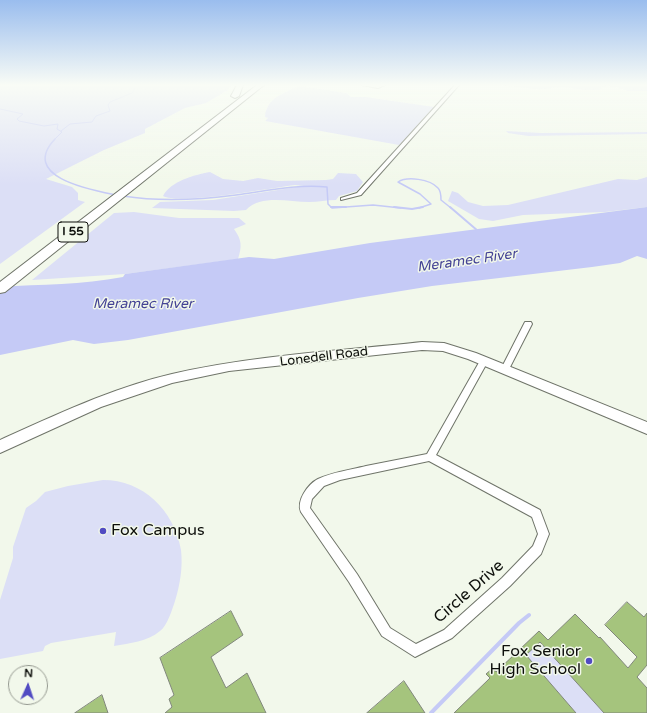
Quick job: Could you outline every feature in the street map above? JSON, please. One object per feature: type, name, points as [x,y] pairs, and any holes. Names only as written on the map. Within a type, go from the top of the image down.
[{"type":"highway","name":"I 55","points":[[0,275],[211,118]]},
{"type":"highway","name":"I 55","points":[[0,289],[145,176],[214,118]]},
{"type":"street","points":[[343,199],[359,194],[427,118]]},
{"type":"street","points":[[505,369],[528,324]]},
{"type":"street","name":"Lonedell Road","points":[[0,447],[110,397],[171,379],[209,370],[422,346],[444,347],[484,361],[647,428]]},
{"type":"street","points":[[430,457],[484,361]]},
{"type":"street","name":"Circle Drive","points":[[430,457],[536,514],[544,534],[537,550],[506,582],[448,634],[416,651],[386,632],[353,578],[305,509],[307,497],[320,483],[340,476],[430,457]]},
{"type":"shaded area","points":[[0,118],[165,118],[145,129],[145,133],[104,150],[46,179],[72,187],[78,193],[78,200],[85,202],[0,264]]},
{"type":"shaded area","points":[[268,118],[424,118],[399,145],[265,121]]},
{"type":"shaded area","points":[[506,131],[541,133],[647,132],[647,134],[528,136],[508,133]]},
{"type":"shaded area","points":[[210,172],[223,179],[243,181],[258,178],[277,181],[326,180],[333,179],[338,173],[356,174],[363,182],[357,191],[339,196],[336,200],[309,202],[267,200],[252,205],[246,210],[234,211],[152,208],[160,202],[213,200],[304,186],[295,185],[206,197],[173,198],[163,196],[171,186],[190,177]]},
{"type":"shaded area","points":[[647,177],[647,207],[605,212],[523,215],[493,221],[479,219],[448,201],[452,191],[458,193],[468,202],[483,206],[508,205],[618,179],[637,180]]},
{"type":"shaded area","points":[[134,212],[179,218],[239,218],[246,224],[234,229],[239,236],[240,243],[238,259],[125,274],[32,280],[114,213]]},
{"type":"shaded area","points":[[103,480],[118,481],[131,485],[154,500],[164,510],[177,536],[181,550],[181,576],[175,601],[163,629],[150,638],[132,643],[114,646],[116,632],[51,643],[45,646],[43,651],[0,659],[0,600],[13,558],[13,547],[26,508],[45,492],[68,486]]},
{"type":"shaded area","points":[[538,643],[541,647],[543,645],[604,713],[576,713],[526,655]]},
{"type":"water","name":"Meramec River","points":[[647,207],[647,259],[637,256],[620,263],[432,286],[128,340],[94,344],[73,340],[0,355],[0,287],[92,282],[123,277],[125,274],[249,257],[274,259],[370,243]]},
{"type":"building","name":"Fox Senior High School","points":[[627,602],[644,617],[647,613],[647,665],[637,677],[647,688],[647,713],[604,713],[540,642],[526,655],[576,713],[454,713],[490,678],[486,674],[493,668],[496,672],[539,631],[548,640],[575,614],[599,638],[600,637],[628,668],[637,657],[605,625]]},
{"type":"building","points":[[231,611],[243,635],[211,657],[226,688],[247,673],[266,713],[165,713],[172,707],[169,699],[174,695],[160,658]]},
{"type":"building","points":[[404,681],[425,713],[367,713]]},
{"type":"building","points":[[102,695],[108,713],[75,713]]},
{"type":"waterway","points":[[18,118],[19,121],[44,126],[58,124],[57,129],[62,132],[55,139]]},
{"type":"waterway","points":[[61,131],[70,124],[92,122],[94,118]]},
{"type":"waterway","points":[[55,139],[46,152],[46,163],[52,172],[76,185],[116,195]]},
{"type":"waterway","points":[[421,207],[431,204],[420,194],[398,182],[407,179],[418,179],[430,182],[439,189],[441,193],[441,200],[451,208]]},
{"type":"waterway","points":[[123,196],[165,200],[194,199],[222,197],[281,188],[315,186],[327,187],[328,204],[331,207]]},
{"type":"waterway","points":[[346,207],[373,205],[401,208]]},
{"type":"waterway","points":[[331,207],[346,207]]},
{"type":"waterway","points":[[331,207],[346,207]]},
{"type":"waterway","points":[[394,207],[412,209],[421,207]]},
{"type":"waterway","points":[[450,207],[478,231]]},
{"type":"waterway","points":[[431,713],[519,623],[529,615]]},
{"type":"place","name":"Fox Campus","points":[[103,531]]},
{"type":"place","name":"Fox Senior High School","points":[[589,661]]}]
